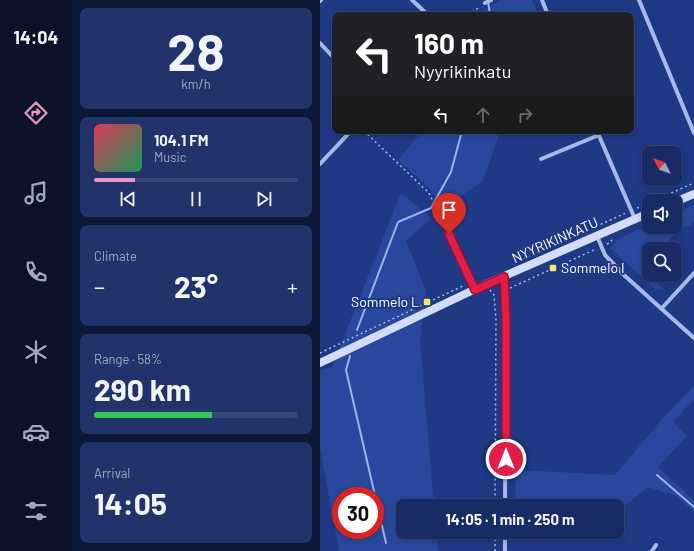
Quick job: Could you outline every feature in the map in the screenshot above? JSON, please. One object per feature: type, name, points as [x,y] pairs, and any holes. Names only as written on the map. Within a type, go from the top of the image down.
[{"type":"street","points":[[412,0],[425,12]]},
{"type":"street","points":[[485,3],[491,0]]},
{"type":"street","points":[[542,0],[547,12]]},
{"type":"street","points":[[639,0],[694,133]]},
{"type":"street","points":[[320,43],[332,56]]},
{"type":"street","points":[[320,164],[348,134]]},
{"type":"street","points":[[541,159],[596,134]]},
{"type":"street","points":[[598,134],[635,219]]},
{"type":"street","points":[[682,199],[694,194]]},
{"type":"street","name":"NYYRIKINKATU","points":[[320,363],[486,284],[642,216]]},
{"type":"street","points":[[449,234],[475,290]]},
{"type":"street","points":[[597,236],[605,255],[625,276],[694,338]]},
{"type":"street","points":[[662,308],[694,273]]},
{"type":"street","points":[[504,277],[505,499]]},
{"type":"street","points":[[505,539],[505,551]]},
{"type":"street","points":[[652,551],[656,545]]},
{"type":"path","points":[[472,12],[485,3]]},
{"type":"path","points":[[367,134],[429,193],[449,234]]},
{"type":"path","points":[[669,194],[694,183]]},
{"type":"path","points":[[494,295],[601,246]]},
{"type":"path","points":[[486,284],[494,295],[496,320],[495,499]]},
{"type":"path","points":[[495,539],[495,551]]},
{"type":"shaded area","points":[[500,0],[532,0],[537,12],[482,12]]},
{"type":"shaded area","points":[[416,134],[499,134],[483,181],[444,208],[429,188],[398,160],[418,136]]},
{"type":"shaded area","points":[[401,193],[431,218],[406,241],[426,291],[420,340],[433,499],[396,499],[396,539],[437,539],[438,551],[339,551],[337,539],[384,539],[384,487],[332,487],[332,513],[320,448],[320,371],[332,367]]},
{"type":"shaded area","points":[[694,205],[694,222],[691,225],[682,228],[682,210]]},
{"type":"shaded area","points":[[642,228],[642,234],[674,234],[668,242],[642,242],[642,277],[610,248],[618,239]]},
{"type":"shaded area","points":[[647,282],[656,282],[666,291],[655,289]]},
{"type":"shaded area","points":[[694,386],[694,399],[673,422],[687,436],[658,467],[694,501],[694,512],[677,496],[648,487],[624,506],[624,499],[516,499],[515,470],[615,475],[664,417]]},
{"type":"waterway","points":[[488,1],[490,12]]},
{"type":"waterway","points":[[357,330],[398,222],[431,208],[451,172],[461,134]]},
{"type":"waterway","points":[[350,356],[346,370],[386,543]]},
{"type":"waterway","points":[[657,475],[694,507]]},
{"type":"place","name":"Sommelo I","points":[[553,268]]},
{"type":"place","name":"Sommelo L","points":[[427,302]]},
{"type":"route","points":[[449,234],[475,290],[504,277],[506,319],[506,459]]}]
